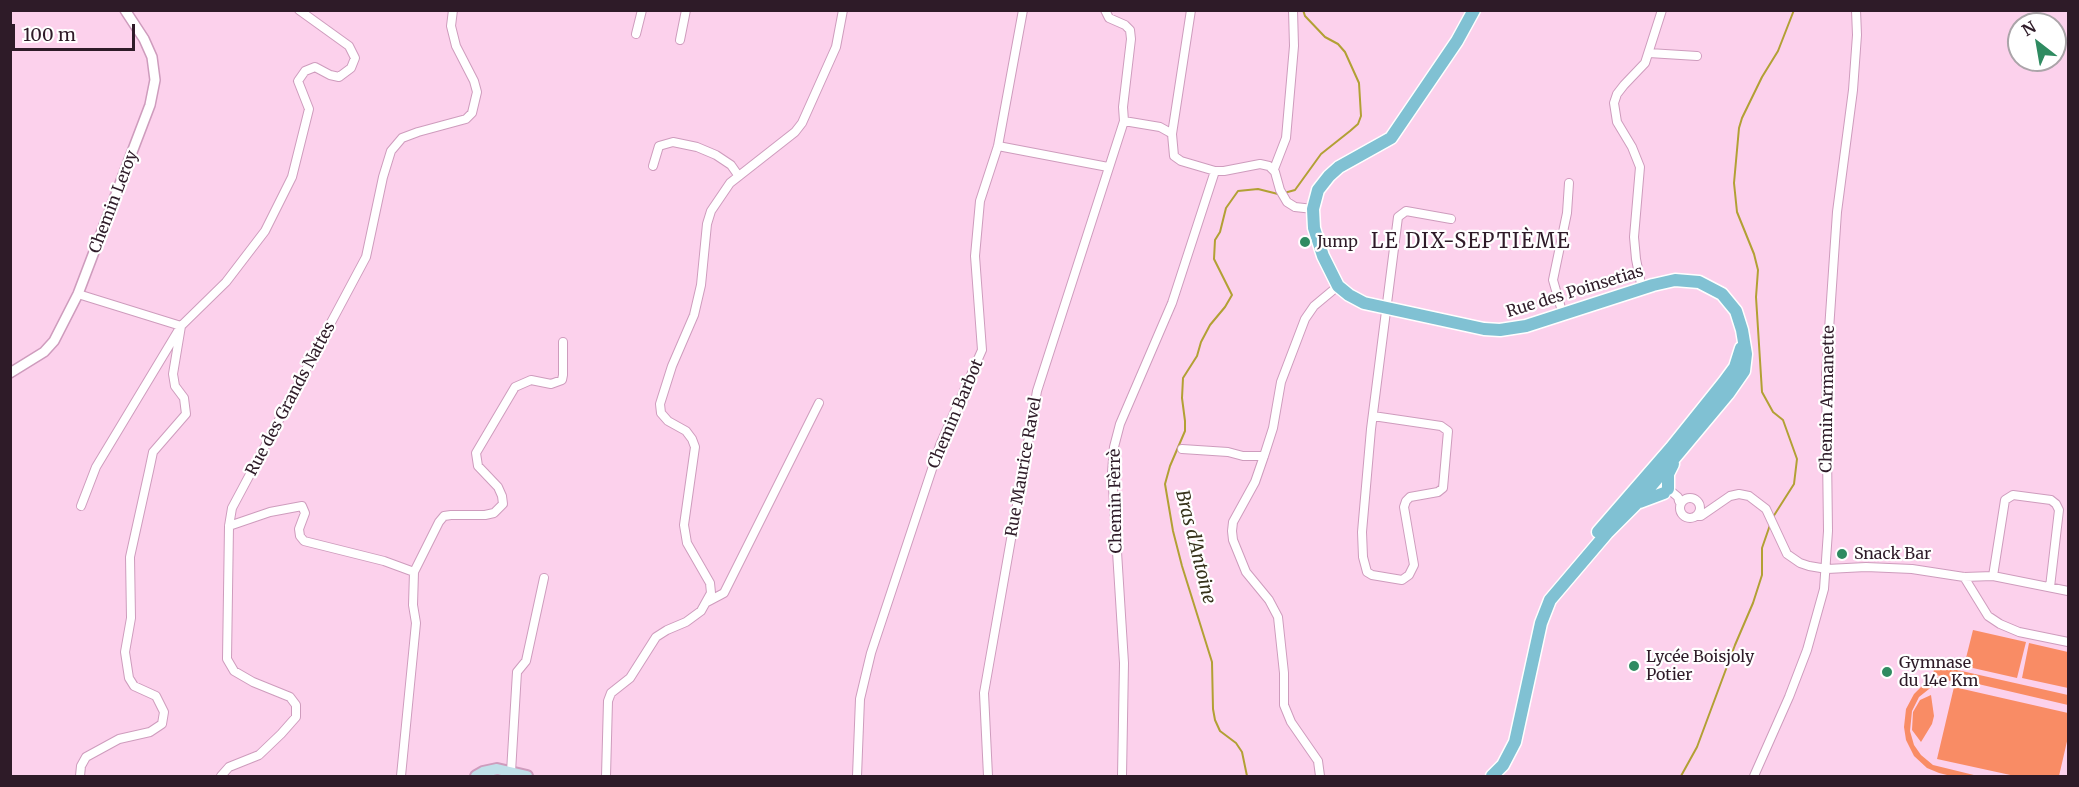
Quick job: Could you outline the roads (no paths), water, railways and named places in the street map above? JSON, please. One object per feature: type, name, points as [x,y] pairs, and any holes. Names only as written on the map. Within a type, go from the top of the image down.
[{"type":"main road","points":[[1338,286],[1319,246],[1314,228],[1313,209],[1318,190],[1339,167],[1391,138],[1457,41],[1474,10]]},
{"type":"main road","name":"Rue des Poinsetias","points":[[1338,286],[1348,295],[1364,303],[1484,329],[1500,330],[1526,326],[1675,280],[1699,282],[1712,287],[1722,294],[1736,311],[1746,354],[1744,371],[1650,481],[1547,592],[1533,623],[1507,758]]},
{"type":"main road","points":[[1636,504],[1666,491],[1668,474],[1676,448]]},
{"type":"main road","name":"Rue des Poinsetias","points":[[1492,777],[1507,758],[1518,733],[1541,623],[1550,600],[1607,532],[1636,504],[1650,481]]},
{"type":"main road","points":[[476,777],[490,769],[527,777]]},
{"type":"street","name":"Chemin Leroy","points":[[10,373],[32,360],[54,341],[78,294],[150,105],[154,88],[154,72],[149,49],[125,10]]},
{"type":"street","points":[[81,506],[96,467],[181,326],[226,282],[265,231],[292,177],[305,131],[309,109],[298,81],[305,71],[315,67],[339,77],[351,68],[355,58],[349,46],[299,10]]},
{"type":"street","name":"Rue des Grands Nattes","points":[[220,777],[229,767],[259,755],[296,717],[296,705],[290,698],[234,671],[226,659],[229,526],[232,508],[366,257],[382,177],[391,151],[402,138],[466,119],[472,113],[477,92],[474,81],[456,46],[451,26],[453,10]]},
{"type":"street","points":[[636,34],[642,10]]},
{"type":"street","points":[[680,40],[686,10]]},
{"type":"street","points":[[606,777],[608,701],[611,693],[630,678],[656,637],[686,622],[701,610],[711,593],[710,583],[687,543],[684,525],[695,447],[686,431],[668,421],[661,413],[660,404],[672,366],[687,333],[701,285],[707,224],[711,211],[723,191],[738,175],[795,132],[802,123],[836,47],[843,10]]},
{"type":"street","name":"Chemin Barbot","points":[[857,777],[860,699],[871,652],[940,445],[982,350],[975,256],[980,201],[998,146],[1023,10]]},
{"type":"street","name":"Rue Maurice Ravel","points":[[988,777],[984,693],[1037,391],[1124,121],[1123,107],[1131,39],[1130,30],[1125,25],[1109,18],[1105,10]]},
{"type":"street","points":[[1191,10],[1172,134],[1174,156],[1181,161],[1215,171],[1260,164],[1274,169]]},
{"type":"street","points":[[1293,10],[1293,67],[1286,138],[1274,169],[1280,190],[1287,202],[1295,207],[1313,209]]},
{"type":"street","points":[[1642,289],[1634,237],[1640,166],[1617,122],[1614,103],[1617,94],[1641,68],[1649,53],[1662,10]]},
{"type":"street","name":"Chemin Armanette","points":[[1754,777],[1807,650],[1824,589],[1827,569],[1826,374],[1837,212],[1853,90],[1857,35],[1856,10]]},
{"type":"street","points":[[1649,53],[1697,56]]},
{"type":"street","points":[[1124,121],[1160,127],[1172,134]]},
{"type":"street","points":[[653,166],[659,146],[673,142],[697,147],[716,155],[731,165],[738,175]]},
{"type":"street","points":[[998,146],[1108,167]]},
{"type":"street","name":"Chemin Fèrrè","points":[[1122,777],[1124,663],[1113,472],[1114,447],[1120,424],[1172,303],[1215,171]]},
{"type":"street","points":[[1563,315],[1553,280],[1568,213],[1569,183]]},
{"type":"street","points":[[1373,416],[1441,426],[1448,431],[1443,488],[1438,492],[1410,498],[1404,507],[1414,565],[1409,575],[1402,580],[1372,575],[1367,572],[1363,557],[1362,532],[1373,416],[1398,217],[1406,211],[1451,219]]},
{"type":"street","points":[[1320,777],[1318,760],[1291,722],[1284,705],[1284,673],[1278,617],[1269,600],[1246,572],[1233,540],[1233,522],[1255,482],[1273,428],[1281,382],[1305,319],[1314,306],[1338,286]]},
{"type":"street","points":[[78,294],[181,326]]},
{"type":"street","points":[[80,777],[81,766],[86,757],[119,739],[150,732],[162,724],[164,712],[156,696],[134,686],[129,678],[125,652],[131,618],[130,557],[148,471],[153,452],[186,414],[184,398],[174,386],[173,374],[181,326]]},
{"type":"street","points":[[401,777],[416,623],[413,605],[414,572],[444,516],[452,514],[485,515],[494,513],[503,504],[498,487],[478,466],[476,453],[515,387],[531,380],[551,384],[562,380],[563,342]]},
{"type":"street","points":[[707,602],[724,593],[819,403]]},
{"type":"street","points":[[1182,449],[1264,456]]},
{"type":"street","points":[[1650,481],[1666,491],[1674,500],[1680,502],[1690,499],[1698,504],[1709,506],[1718,504]]},
{"type":"street","points":[[1680,502],[1680,512],[1684,517],[1691,518],[1701,516],[1730,496],[1739,494],[1755,500],[1766,509],[1787,554],[1800,563],[1827,569],[1888,567],[1964,577],[1993,576],[2068,591]]},
{"type":"street","points":[[1993,576],[2006,500],[2013,495],[2051,500],[2059,510],[2050,587]]},
{"type":"street","points":[[1696,516],[1700,509],[1698,504]]},
{"type":"street","points":[[229,526],[270,512],[302,506],[305,513],[299,529],[304,541],[384,561],[414,572]]},
{"type":"street","points":[[1964,577],[1979,605],[1988,616],[2000,624],[2019,632],[2068,642]]},
{"type":"street","points":[[511,772],[517,672],[526,661],[544,578]]},
{"type":"waterway","name":"Bras d'Antoine","points":[[1284,193],[1295,190],[1321,154],[1358,124],[1361,116],[1359,83],[1345,52],[1338,44],[1325,37],[1305,16],[1303,10]]},
{"type":"waterway","points":[[1773,517],[1794,484],[1797,459],[1783,420],[1773,412],[1762,392],[1756,297],[1758,270],[1737,212],[1734,183],[1742,118],[1778,51],[1794,10]]},
{"type":"waterway","name":"Bras d'Antoine","points":[[1247,776],[1242,752],[1236,743],[1220,731],[1215,720],[1212,662],[1182,566],[1165,484],[1185,431],[1183,378],[1197,356],[1210,325],[1232,295],[1214,259],[1215,240],[1220,232],[1226,208],[1238,191],[1258,189],[1278,194]]},
{"type":"waterway","points":[[1681,776],[1697,747],[1753,603],[1762,575],[1762,548],[1770,525]]},
{"type":"place","name":"Jump","points":[[1305,242]]},
{"type":"place","name":"Snack Bar","points":[[1842,554]]},
{"type":"place","name":"Lycée Boisjoly Potier","points":[[1634,666]]},
{"type":"place","name":"Gymnase du 14e Km","points":[[1887,672]]},
{"type":"district","name":"LE DIX-SEPTIÈME","points":[[1471,242]]}]
